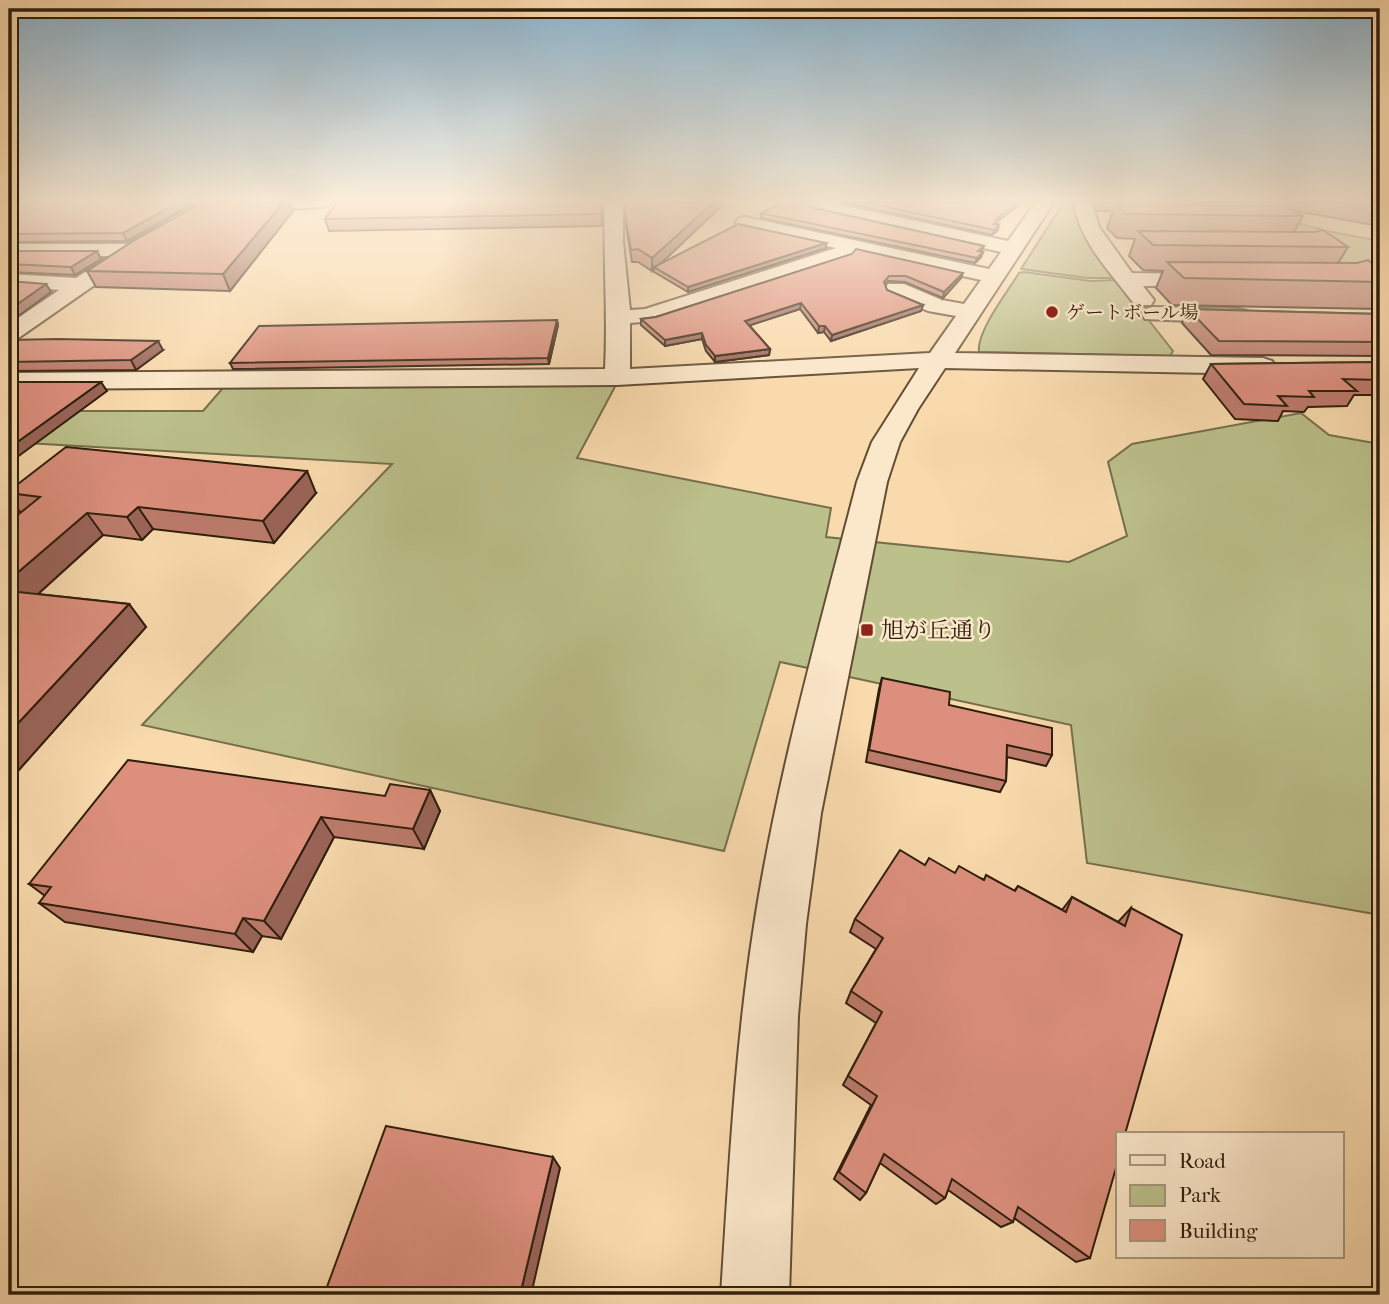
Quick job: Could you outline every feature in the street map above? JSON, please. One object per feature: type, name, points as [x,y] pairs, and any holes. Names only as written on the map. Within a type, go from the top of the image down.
[{"type":"street","points":[[9,334],[113,263]]},
{"type":"street","points":[[615,263],[619,317],[617,377]]},
{"type":"street","points":[[619,317],[647,316],[812,263]]},
{"type":"street","points":[[934,263],[993,276]]},
{"type":"street","points":[[755,1295],[766,1045],[780,923],[802,789],[872,482],[886,442],[935,360],[1002,263]]},
{"type":"street","points":[[1114,263],[1193,366]]},
{"type":"street","points":[[790,270],[818,283]]},
{"type":"street","points":[[1127,279],[1234,280]]},
{"type":"street","points":[[14,284],[79,285]]},
{"type":"street","points":[[896,289],[936,306],[968,312]]},
{"type":"street","points":[[726,290],[755,304]]},
{"type":"street","points":[[669,309],[693,324]]},
{"type":"street","points":[[1153,314],[1260,317]]},
{"type":"street","points":[[11,364],[39,345]]},
{"type":"street","points":[[11,364],[617,377],[935,360],[1287,366]]},
{"type":"green space","points":[[1025,263],[1106,263],[1115,278],[1087,278],[1021,269]]},
{"type":"green space","points":[[1336,263],[1380,263],[1362,281]]},
{"type":"green space","points":[[1019,273],[1091,281],[1117,280],[1173,351],[1170,356],[979,352],[979,344],[987,323]]},
{"type":"green space","points":[[229,381],[618,381],[577,458],[831,508],[826,537],[1069,562],[1127,536],[1108,462],[1132,444],[1301,413],[1329,435],[1380,444],[1380,915],[1087,863],[1071,725],[780,662],[724,851],[142,725],[392,464],[9,442],[9,411],[203,411]]},
{"type":"building","points":[[9,263],[78,263],[71,267]]},
{"type":"building","points":[[99,263],[232,263],[223,274],[87,271]]},
{"type":"building","points":[[662,263],[764,263],[688,287],[654,267]]},
{"type":"building","points":[[824,263],[918,263],[963,273],[944,292],[906,276],[889,276],[884,282],[887,290],[923,305],[832,335],[825,326],[819,326],[801,303],[745,321],[770,349],[715,356],[706,345],[702,333],[665,340],[641,319],[656,317]]},
{"type":"building","points":[[1168,263],[1329,263],[1371,263],[1380,270],[1380,282],[1184,278]]},
{"type":"building","points":[[9,281],[46,284],[9,310]]},
{"type":"building","points":[[1188,309],[1380,314],[1380,342],[1219,341]]},
{"type":"building","points":[[557,320],[548,358],[230,363],[259,326]]},
{"type":"building","points":[[9,340],[158,341],[131,360],[9,362]]},
{"type":"building","points":[[1380,362],[1380,380],[1343,379],[1357,391],[1309,391],[1314,397],[1278,396],[1287,406],[1244,404],[1211,364]]},
{"type":"building","points":[[9,382],[101,382],[9,448]]},
{"type":"building","points":[[66,447],[307,471],[263,521],[138,507],[127,517],[87,513],[9,580],[9,522],[40,497],[9,491]]},
{"type":"building","points":[[9,591],[129,604],[9,733]]},
{"type":"building","points":[[882,678],[950,692],[949,705],[1052,728],[1052,755],[1007,745],[1006,781],[869,750]]},
{"type":"building","points":[[128,760],[385,796],[390,784],[430,790],[413,829],[321,817],[264,921],[243,918],[235,934],[39,903],[51,887],[29,884]]},
{"type":"building","points":[[900,850],[925,865],[929,858],[955,873],[959,866],[984,880],[986,875],[1015,891],[1018,886],[1066,912],[1072,897],[1125,926],[1131,908],[1182,935],[1126,1132],[1116,1132],[1116,1168],[1090,1258],[1018,1207],[1013,1222],[952,1179],[945,1198],[884,1154],[866,1193],[839,1172],[877,1096],[848,1076],[882,1012],[851,991],[883,938],[855,919]]},
{"type":"building","points":[[386,1126],[553,1157],[520,1295],[324,1295]]},
{"type":"place","name":"ゲートボール場","points":[[1052,312]]},
{"type":"place","name":"旭が丘通り","points":[[867,630]]}]
